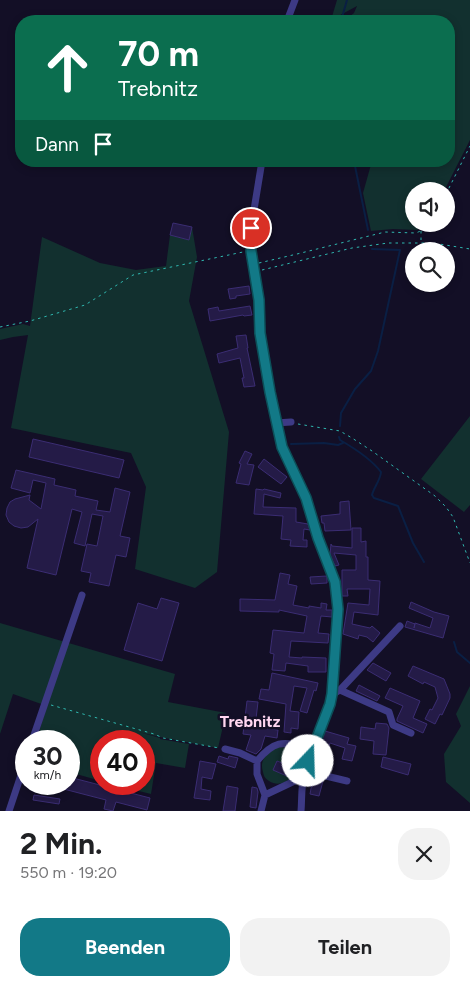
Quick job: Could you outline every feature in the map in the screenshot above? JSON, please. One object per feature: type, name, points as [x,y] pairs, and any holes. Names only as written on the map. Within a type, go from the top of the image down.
[{"type":"street","points":[[289,15],[295,0]]},
{"type":"street","points":[[261,167],[251,228],[251,251],[259,300],[260,333],[270,392],[282,447],[306,498],[318,538],[335,582],[338,609],[332,694],[304,774],[301,811]]},
{"type":"street","points":[[276,423],[291,422]]},
{"type":"street","points":[[36,730],[82,595]]},
{"type":"street","points":[[332,694],[340,690],[400,626]]},
{"type":"street","points":[[340,690],[389,712],[393,725],[411,733]]},
{"type":"street","points":[[261,811],[265,795],[257,774],[257,761],[274,745],[285,743],[313,748]]},
{"type":"street","points":[[225,749],[240,753],[257,761]]},
{"type":"street","points":[[265,795],[304,774],[347,782]]},
{"type":"street","points":[[9,811],[15,793]]},
{"type":"path","points":[[452,182],[470,146]]},
{"type":"path","points":[[254,268],[297,254],[384,232],[418,232]]},
{"type":"path","points":[[254,268],[374,244],[405,243]]},
{"type":"path","points":[[455,247],[470,249]]},
{"type":"path","points":[[0,327],[30,321],[85,304],[134,275],[251,251]]},
{"type":"path","points":[[291,422],[340,432],[372,450],[435,496],[453,517],[470,563]]},
{"type":"path","points":[[45,704],[154,734],[162,738],[225,749]]},
{"type":"green space","points":[[337,0],[470,0],[470,140],[449,182],[405,182],[405,230],[371,231],[363,193],[370,167],[455,167],[455,15],[352,15],[357,6],[340,15],[332,15]]},
{"type":"green space","points":[[192,227],[197,257],[189,301],[229,432],[217,572],[195,588],[135,569],[146,487],[131,453],[11,428],[28,335],[0,340],[0,329],[23,324],[30,326],[42,237],[100,263],[136,270],[166,266],[170,235],[189,240]]},
{"type":"green space","points":[[470,416],[470,505],[464,512],[421,479]]},
{"type":"green space","points":[[0,623],[175,674],[168,702],[226,713],[218,748],[155,736],[155,730],[90,730],[90,778],[80,775],[80,730],[39,730],[47,706],[13,694],[0,734]]},
{"type":"green space","points":[[470,686],[470,803],[446,782],[444,754],[461,726],[456,714]]},
{"type":"green space","points":[[155,737],[189,744],[185,768],[156,763],[155,769]]},
{"type":"green space","points":[[276,747],[287,748],[294,752],[298,758],[295,772],[284,782],[277,784],[266,778],[262,768],[263,760]]},
{"type":"building","points":[[173,223],[192,227],[189,240],[170,235]]},
{"type":"building","points":[[249,286],[250,294],[230,299],[228,289]]},
{"type":"building","points":[[250,306],[252,315],[210,321],[208,309],[218,307],[219,311]]},
{"type":"building","points":[[246,335],[255,386],[244,387],[240,358],[219,363],[217,354],[238,348],[236,336]]},
{"type":"building","points":[[33,439],[124,460],[119,478],[29,457]]},
{"type":"building","points":[[245,451],[252,454],[247,464],[254,465],[249,485],[236,483],[241,464],[239,463]]},
{"type":"building","points":[[264,459],[287,477],[281,484],[258,467]]},
{"type":"building","points":[[16,470],[55,479],[54,485],[76,490],[75,496],[98,501],[96,510],[110,512],[115,488],[130,492],[120,536],[130,538],[126,557],[116,555],[109,586],[89,582],[91,573],[81,571],[87,544],[97,546],[103,516],[92,514],[85,546],[74,543],[82,512],[72,509],[56,575],[27,568],[38,519],[28,527],[14,526],[9,522],[6,515],[7,508],[10,502],[15,499],[30,495],[29,500],[41,509],[46,483],[33,480],[30,493],[11,488]]},
{"type":"building","points":[[256,489],[281,493],[280,498],[264,494],[263,507],[296,508],[296,522],[308,524],[310,530],[304,529],[303,540],[307,540],[307,547],[290,546],[291,540],[281,539],[283,516],[254,514]]},
{"type":"building","points":[[349,501],[351,530],[325,531],[321,516],[340,514],[340,502]]},
{"type":"building","points":[[352,528],[361,528],[361,542],[366,541],[368,580],[380,581],[378,615],[354,612],[352,624],[370,628],[372,626],[380,633],[373,642],[367,637],[359,635],[358,639],[343,634],[348,603],[369,605],[370,589],[347,589],[348,596],[342,596],[342,570],[356,570],[356,555],[334,553],[339,565],[335,566],[330,555],[331,544],[332,546],[352,548]]},
{"type":"building","points":[[280,573],[290,575],[288,584],[297,586],[293,605],[321,608],[321,603],[327,604],[326,610],[332,610],[332,617],[321,616],[318,633],[329,634],[328,643],[291,641],[289,657],[326,658],[326,672],[308,672],[308,666],[286,663],[285,671],[272,670],[274,654],[270,653],[273,630],[304,633],[307,616],[279,610],[279,612],[240,611],[240,599],[275,600]]},
{"type":"building","points":[[327,576],[327,583],[311,584],[310,577]]},
{"type":"building","points":[[161,598],[179,603],[162,661],[124,650],[138,603],[157,609]]},
{"type":"building","points":[[411,602],[449,616],[443,638],[405,627],[407,621],[430,628],[433,618],[409,608]]},
{"type":"building","points":[[373,663],[391,673],[386,681],[367,670]]},
{"type":"building","points":[[413,666],[444,679],[450,694],[442,715],[440,714],[435,724],[425,719],[438,698],[435,687],[424,682],[423,684],[408,676]]},
{"type":"building","points":[[272,673],[318,683],[307,713],[300,711],[307,688],[294,686],[290,711],[299,712],[298,729],[291,728],[291,733],[284,732],[286,704],[259,699],[261,689],[269,690]]},
{"type":"building","points":[[359,685],[380,696],[377,701],[356,691]]},
{"type":"building","points":[[390,688],[420,701],[413,718],[427,724],[423,733],[397,721],[403,706],[385,698]]},
{"type":"building","points":[[247,701],[258,702],[255,727],[278,730],[277,738],[265,736],[261,749],[256,754],[246,750],[251,735],[243,734]]},
{"type":"building","points":[[376,723],[387,724],[389,728],[386,755],[373,754],[374,741],[360,739],[361,727],[375,729]]},
{"type":"building","points":[[325,731],[349,738],[347,744],[356,746],[352,761],[342,759],[345,748],[330,743],[323,765],[314,763]]},
{"type":"building","points":[[219,756],[228,759],[229,756],[238,758],[235,768],[217,762]]},
{"type":"building","points":[[383,757],[411,764],[408,775],[381,767]]},
{"type":"building","points":[[200,761],[216,764],[212,779],[202,777],[201,789],[211,791],[210,800],[194,798]]},
{"type":"building","points":[[277,761],[293,767],[289,777],[273,770]]},
{"type":"building","points":[[313,778],[323,781],[319,796],[310,794]]},
{"type":"building","points":[[80,780],[90,782],[90,795],[138,795],[150,798],[147,810],[116,802],[113,811],[104,809],[106,800],[80,793]]},
{"type":"building","points":[[227,786],[238,788],[235,811],[223,811]]},
{"type":"building","points":[[252,787],[257,788],[258,792],[256,808],[250,807]]},
{"type":"building","points":[[34,795],[60,799],[59,804],[33,800]]},
{"type":"waterway","points":[[343,15],[347,0]]},
{"type":"waterway","points":[[355,167],[368,230]]},
{"type":"waterway","points":[[340,426],[341,413],[355,389],[371,371],[378,351],[400,250],[372,249]]},
{"type":"waterway","points":[[339,437],[340,440],[367,458],[381,472],[372,495],[374,498],[398,506],[413,543],[424,562]]},
{"type":"waterway","points":[[291,444],[324,443],[338,445],[343,443]]},
{"type":"waterway","points":[[454,642],[457,652],[470,663]]},
{"type":"district","name":"Trebnitz","points":[[250,721]]},
{"type":"route","points":[[251,228],[251,251],[259,300],[260,333],[276,423],[282,447],[306,498],[318,538],[335,582],[338,609],[332,694],[308,761]]}]
